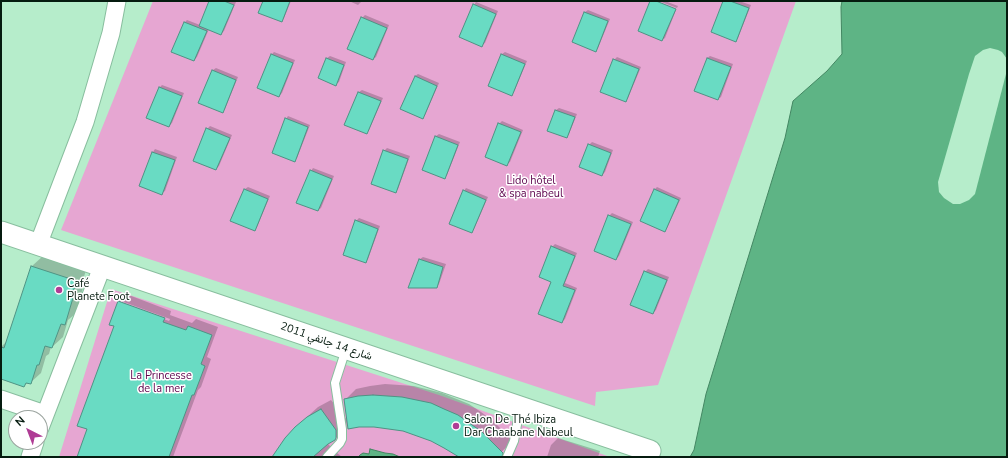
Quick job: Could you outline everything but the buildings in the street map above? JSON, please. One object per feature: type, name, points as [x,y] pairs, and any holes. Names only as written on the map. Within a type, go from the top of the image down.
[{"type":"street","points":[[38,245],[85,122],[111,33],[117,1]]},
{"type":"street","name":"شارع 14 جانفي 2011","points":[[1,232],[520,407],[643,452]]},
{"type":"street","points":[[46,410],[102,267]]},
{"type":"street","points":[[1,399],[22,410]]},
{"type":"lane","points":[[327,457],[342,439],[342,429],[335,383],[346,349]]},
{"type":"lane","points":[[508,457],[514,441],[520,407]]},
{"type":"green space","name":"Lido hôtel & spa nabeul","points":[[153,1],[796,1],[658,385],[596,392],[595,406],[61,230]]},
{"type":"green space","name":"La Princesse de la mer","points":[[111,289],[439,395],[610,457],[59,457]]},
{"type":"shaded area","points":[[842,1],[1007,1],[1007,457],[690,457],[694,450],[706,394],[785,138],[793,101],[827,71],[842,54]]},
{"type":"shaded area","points":[[370,449],[400,457],[358,457],[363,453],[369,454]]},
{"type":"pier","points":[[990,48],[1002,52],[1007,59],[1006,74],[975,194],[969,200],[960,204],[953,204],[944,198],[939,192],[938,182],[975,56],[983,50]]},
{"type":"place","name":"Café Planete Foot","points":[[59,290]]},
{"type":"place","name":"Salon De Thé Ibiza Dar Chaabane Nabeul","points":[[456,426]]}]
